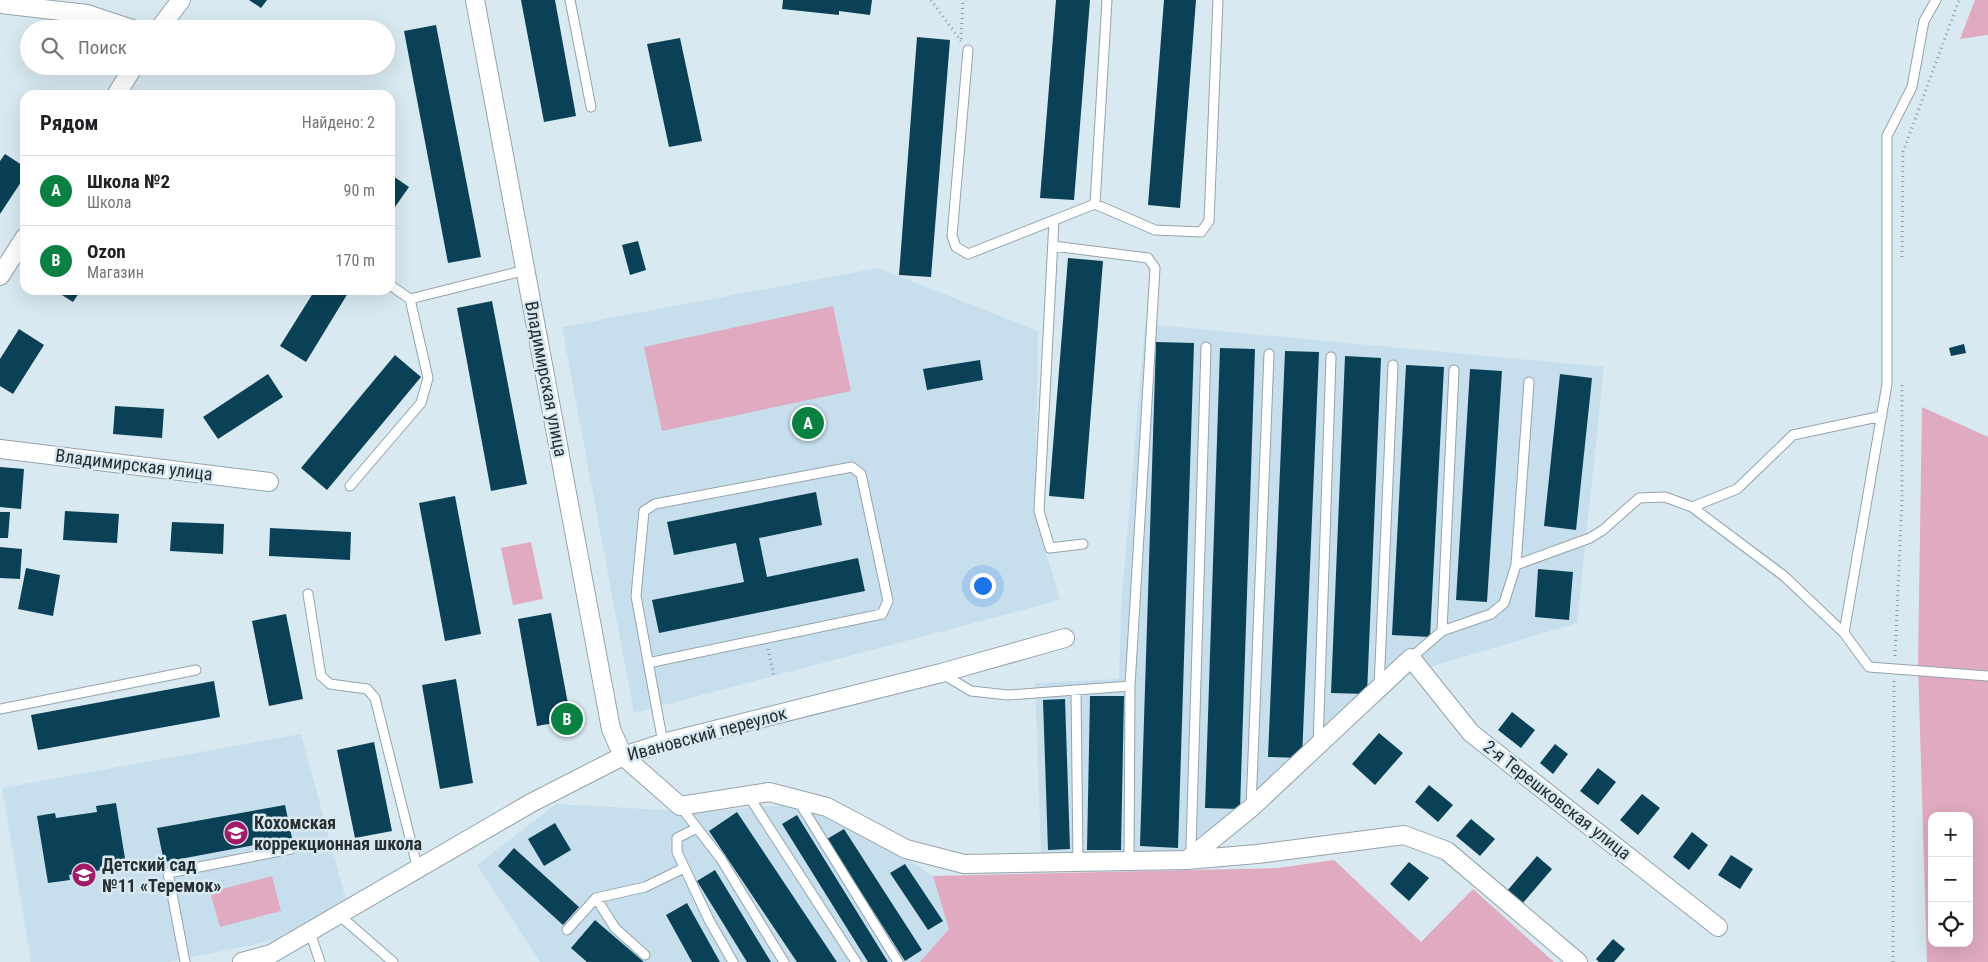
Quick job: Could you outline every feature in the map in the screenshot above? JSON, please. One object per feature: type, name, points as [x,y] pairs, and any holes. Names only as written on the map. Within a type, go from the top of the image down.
[{"type":"street","points":[[166,20],[181,0]]},
{"type":"street","name":"Владимирская улица","points":[[476,0],[611,729],[623,756]]},
{"type":"street","points":[[0,4],[87,14],[105,20]]},
{"type":"street","points":[[119,90],[128,75]]},
{"type":"street","points":[[0,276],[20,245]]},
{"type":"street","name":"Владимирская улица","points":[[0,449],[269,482]]},
{"type":"street","name":"Ивановский переулок","points":[[242,962],[271,954],[531,803],[623,756],[663,743],[941,673],[1065,638]]},
{"type":"street","points":[[1191,857],[1251,808],[1411,658]]},
{"type":"street","name":"2-я Терешковская улица","points":[[1411,658],[1471,733],[1718,927]]},
{"type":"street","points":[[623,756],[680,806],[769,792],[827,806],[906,849],[964,864],[1129,861],[1257,854],[1404,835],[1447,851],[1578,962]]},
{"type":"lane","points":[[570,0],[591,107]]},
{"type":"lane","points":[[1095,204],[1107,0]]},
{"type":"lane","points":[[968,50],[952,236],[956,247],[968,254],[1095,204],[1155,230],[1201,232],[1209,221],[1218,0]]},
{"type":"lane","points":[[1844,633],[1887,384],[1887,136],[1912,87],[1924,21],[1936,0]]},
{"type":"lane","points":[[1054,220],[1038,511],[1050,548],[1083,544]]},
{"type":"lane","points":[[1053,246],[1148,258],[1155,268],[1130,686],[1129,861]]},
{"type":"lane","points":[[410,299],[526,270]]},
{"type":"lane","points":[[350,486],[421,403],[428,378],[410,299],[395,288]]},
{"type":"lane","points":[[1191,857],[1206,347]]},
{"type":"lane","points":[[1251,808],[1269,354]]},
{"type":"lane","points":[[1318,745],[1331,357]]},
{"type":"lane","points":[[1379,688],[1392,365]]},
{"type":"lane","points":[[1442,631],[1454,370]]},
{"type":"lane","points":[[1411,658],[1442,631],[1491,614],[1504,603],[1516,565],[1529,382]]},
{"type":"lane","points":[[1692,507],[1737,489],[1793,435],[1882,416]]},
{"type":"lane","points":[[648,662],[882,614],[888,601],[861,474],[852,467],[655,504],[644,511],[636,596],[648,662],[663,743]]},
{"type":"lane","points":[[1516,565],[1590,538],[1603,530],[1639,498],[1665,497],[1692,507],[1784,576],[1844,633],[1869,667],[1988,676]]},
{"type":"lane","points":[[308,594],[321,676],[330,684],[367,689],[375,698],[418,870]]},
{"type":"lane","points":[[0,708],[196,670]]},
{"type":"lane","points":[[941,673],[971,691],[1008,695],[1130,686]]},
{"type":"lane","points":[[1076,690],[1078,862]]},
{"type":"lane","points":[[748,795],[856,962]]},
{"type":"lane","points":[[798,799],[898,962]]},
{"type":"lane","points":[[680,806],[721,859],[784,962]]},
{"type":"lane","points":[[697,828],[677,838],[677,852],[709,920],[733,962]]},
{"type":"lane","points":[[185,962],[168,873],[292,849]]},
{"type":"lane","points":[[567,930],[596,898],[644,887],[684,868]]},
{"type":"lane","points":[[596,898],[615,928],[645,955]]},
{"type":"lane","points":[[339,916],[393,962]]},
{"type":"lane","points":[[310,932],[320,962]]},
{"type":"path","points":[[931,0],[968,50]]},
{"type":"path","points":[[961,42],[963,0]]},
{"type":"path","points":[[1902,261],[1903,152],[1959,0]]},
{"type":"path","points":[[1892,962],[1894,669],[1902,500],[1902,380]]},
{"type":"path","points":[[766,638],[774,676]]},
{"type":"shaded area","points":[[1975,0],[1988,0],[1988,35],[1960,39]]},
{"type":"shaded area","points":[[878,268],[1038,331],[1035,515],[1060,600],[634,713],[562,327]]},
{"type":"shaded area","points":[[833,306],[851,391],[662,431],[644,347]]},
{"type":"shaded area","points":[[1145,324],[1604,367],[1577,623],[1413,672],[1231,833],[1183,852],[1041,853],[1035,683],[1119,679],[1121,607]]},
{"type":"shaded area","points":[[1922,407],[1988,437],[1988,962],[1927,962],[1918,664]]},
{"type":"shaded area","points":[[531,542],[543,599],[513,605],[501,548]]},
{"type":"shaded area","points":[[301,734],[346,900],[272,941],[167,962],[31,962],[2,788]]},
{"type":"shaded area","points":[[556,804],[700,812],[783,805],[847,824],[933,876],[950,929],[920,962],[540,962],[477,865]]},
{"type":"shaded area","points":[[1334,860],[1421,942],[1473,889],[1554,962],[920,962],[949,929],[933,876],[1278,868]]},
{"type":"shaded area","points":[[272,876],[281,911],[220,927],[210,892]]},
{"type":"building","points":[[249,0],[267,0],[261,8]]},
{"type":"building","points":[[521,0],[555,0],[576,116],[544,122]]},
{"type":"building","points":[[783,0],[872,0],[870,15],[839,11],[839,15],[782,9]]},
{"type":"building","points":[[1056,0],[1090,0],[1074,200],[1040,198]]},
{"type":"building","points":[[1164,0],[1196,0],[1180,208],[1148,205]]},
{"type":"building","points":[[436,25],[481,257],[448,263],[404,31]]},
{"type":"building","points":[[917,37],[950,40],[931,277],[899,275]]},
{"type":"building","points":[[680,38],[702,141],[669,147],[647,44]]},
{"type":"building","points":[[5,154],[20,164],[20,184],[0,214],[0,161]]},
{"type":"building","points":[[395,177],[409,187],[395,207]]},
{"type":"building","points":[[638,241],[646,270],[630,275],[622,245]]},
{"type":"building","points":[[1068,258],[1103,261],[1084,499],[1049,496]]},
{"type":"building","points":[[62,295],[78,295],[73,302]]},
{"type":"building","points":[[312,295],[347,295],[306,362],[280,346]]},
{"type":"building","points":[[492,301],[527,484],[491,491],[457,308]]},
{"type":"building","points":[[19,329],[44,345],[13,394],[0,386],[0,359]]},
{"type":"building","points":[[1156,342],[1194,343],[1178,848],[1140,846]]},
{"type":"building","points":[[1964,344],[1966,353],[1951,356],[1949,348]]},
{"type":"building","points":[[1220,348],[1255,349],[1240,809],[1205,808]]},
{"type":"building","points":[[1285,351],[1319,352],[1302,758],[1268,757]]},
{"type":"building","points":[[395,355],[421,377],[327,490],[301,468]]},
{"type":"building","points":[[1345,356],[1381,358],[1367,694],[1331,693]]},
{"type":"building","points":[[980,360],[983,380],[927,390],[923,369]]},
{"type":"building","points":[[1406,365],[1444,367],[1430,637],[1392,635]]},
{"type":"building","points":[[1470,369],[1502,371],[1487,602],[1456,600]]},
{"type":"building","points":[[268,374],[283,397],[218,439],[203,417]]},
{"type":"building","points":[[1560,374],[1592,378],[1576,530],[1544,526]]},
{"type":"building","points":[[115,406],[164,409],[162,438],[113,434]]},
{"type":"building","points":[[0,467],[24,469],[21,509],[0,507]]},
{"type":"building","points":[[816,492],[822,525],[759,538],[767,577],[858,558],[865,591],[659,633],[652,600],[744,582],[736,543],[674,555],[667,522]]},
{"type":"building","points":[[455,496],[481,634],[445,641],[419,503]]},
{"type":"building","points":[[65,511],[119,514],[117,543],[63,540]]},
{"type":"building","points":[[0,512],[10,512],[8,538],[0,538]]},
{"type":"building","points":[[172,522],[224,524],[223,554],[170,551]]},
{"type":"building","points":[[270,528],[351,532],[350,560],[269,556]]},
{"type":"building","points":[[0,547],[22,549],[20,579],[0,578]]},
{"type":"building","points":[[26,568],[60,575],[53,616],[18,609]]},
{"type":"building","points":[[1538,569],[1573,572],[1569,620],[1535,617]]},
{"type":"building","points":[[551,613],[571,720],[537,726],[518,619]]},
{"type":"building","points":[[286,614],[303,699],[269,706],[252,621]]},
{"type":"building","points":[[456,679],[473,783],[440,789],[422,685]]},
{"type":"building","points":[[214,681],[220,717],[38,750],[31,715]]},
{"type":"building","points":[[1090,696],[1124,696],[1121,850],[1087,850]]},
{"type":"building","points":[[1065,699],[1070,849],[1048,850],[1043,700]]},
{"type":"building","points":[[1512,712],[1535,730],[1521,748],[1498,730]]},
{"type":"building","points":[[1379,733],[1403,753],[1375,785],[1352,764]]},
{"type":"building","points":[[374,742],[392,831],[355,838],[337,750]]},
{"type":"building","points":[[1555,744],[1568,754],[1553,774],[1540,763]]},
{"type":"building","points":[[1598,768],[1616,782],[1598,805],[1580,791]]},
{"type":"building","points":[[1429,785],[1453,805],[1438,822],[1415,802]]},
{"type":"building","points":[[1642,794],[1660,808],[1638,835],[1620,820]]},
{"type":"building","points":[[116,803],[127,871],[108,874],[108,869],[69,875],[70,880],[48,883],[37,816],[55,813],[56,818],[97,812],[96,806]]},
{"type":"building","points":[[285,805],[292,838],[164,862],[157,828]]},
{"type":"building","points":[[737,812],[837,962],[797,962],[709,831]]},
{"type":"building","points":[[797,815],[888,962],[868,962],[782,824]]},
{"type":"building","points":[[1471,819],[1495,839],[1480,856],[1456,836]]},
{"type":"building","points":[[555,823],[571,850],[544,866],[528,839]]},
{"type":"building","points":[[844,829],[922,950],[905,961],[827,839]]},
{"type":"building","points":[[1692,832],[1708,845],[1689,870],[1673,857]]},
{"type":"building","points":[[514,848],[579,907],[563,925],[498,866]]},
{"type":"building","points":[[1731,855],[1753,869],[1740,889],[1718,875]]},
{"type":"building","points":[[1537,856],[1552,869],[1522,904],[1507,891]]},
{"type":"building","points":[[1409,862],[1429,878],[1409,901],[1390,884]]},
{"type":"building","points":[[905,864],[943,921],[928,930],[890,873]]},
{"type":"building","points":[[715,870],[771,962],[747,962],[697,881]]},
{"type":"building","points":[[687,903],[720,962],[692,962],[666,915]]},
{"type":"building","points":[[595,920],[644,962],[587,962],[571,948]]},
{"type":"building","points":[[1613,939],[1625,949],[1614,962],[1599,962],[1596,959]]},
{"type":"place","name":"Школа №2","points":[[808,423]]},
{"type":"place","name":"Ozon","points":[[567,719]]},
{"type":"place","name":"Кохомская коррекционная школа","points":[[236,833]]},
{"type":"place","name":"Детский сад №11 «Теремок»","points":[[84,875]]}]
